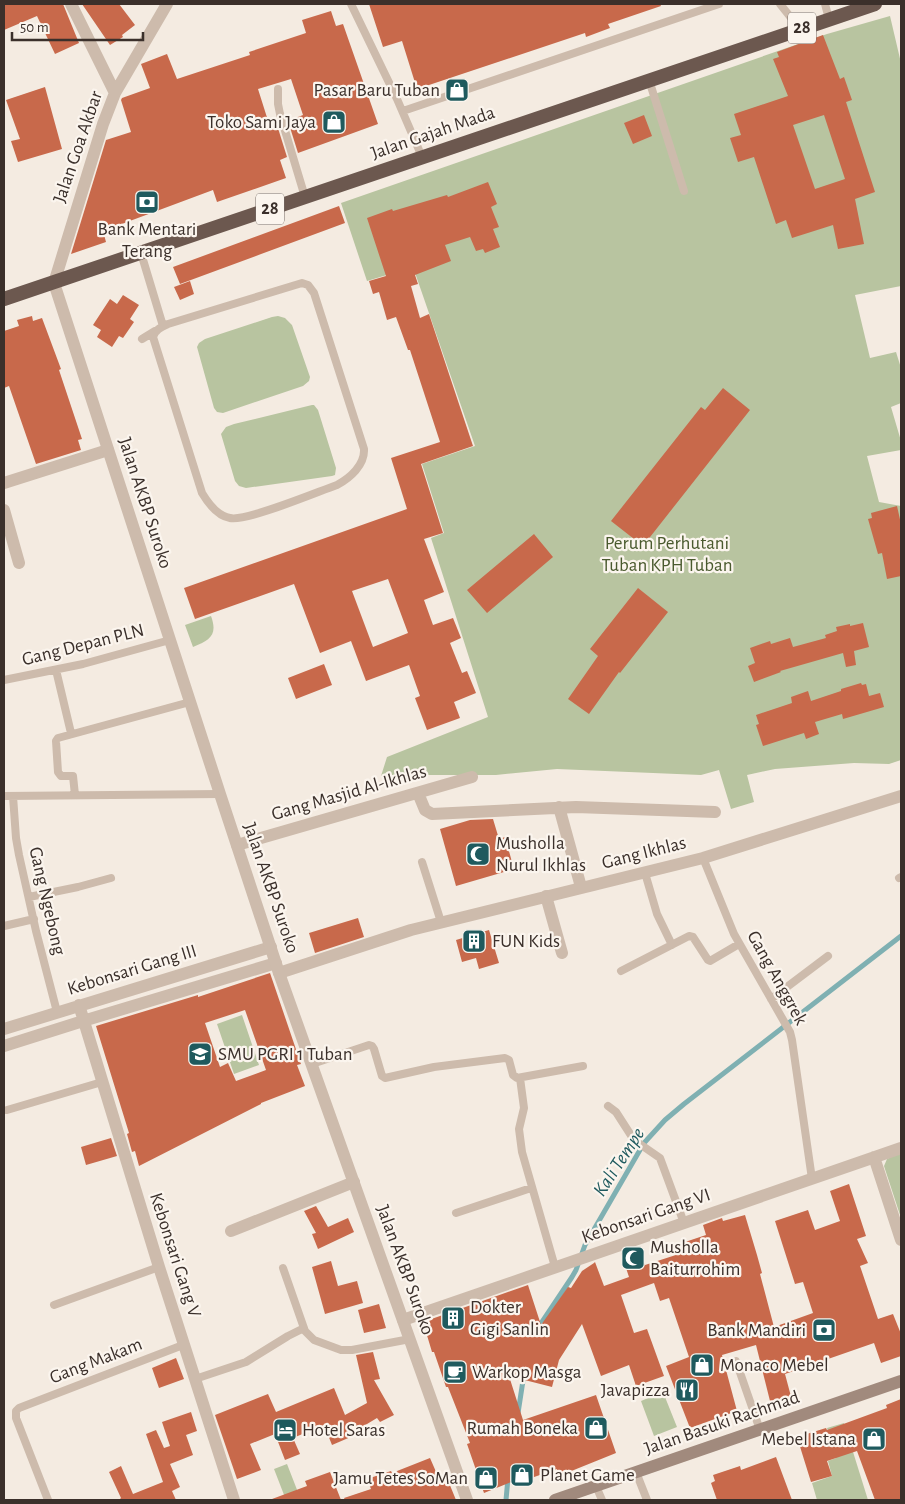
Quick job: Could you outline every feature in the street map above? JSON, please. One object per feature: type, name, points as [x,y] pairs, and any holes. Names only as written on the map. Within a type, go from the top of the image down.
[{"type":"highway","name":"Jalan Gajah Mada","points":[[4,299],[875,4]]},
{"type":"main road","name":"Jalan Basuki Rachmad","points":[[555,1500],[901,1381]]},
{"type":"street","points":[[71,4],[115,93]]},
{"type":"street","name":"Jalan Goa Akbar","points":[[54,283],[103,124],[115,93],[167,4]]},
{"type":"street","name":"Jalan AKBP Suroko","points":[[54,283],[264,927],[467,1500]]},
{"type":"street","points":[[4,483],[108,450]]},
{"type":"street","points":[[4,510],[19,563]]},
{"type":"street","name":"Gang Masjid Al-Ikhlas","points":[[237,846],[472,777]]},
{"type":"street","points":[[418,793],[425,810],[429,814],[559,807],[715,812]]},
{"type":"street","name":"Gang Ikhlas","points":[[278,968],[441,922],[703,858],[901,796]]},
{"type":"street","points":[[559,807],[581,887]]},
{"type":"street","points":[[546,896],[562,954]]},
{"type":"street","name":"Kebonsari Gang III","points":[[4,1029],[196,970],[270,944]]},
{"type":"street","points":[[4,1046],[201,985],[278,968]]},
{"type":"street","name":"Kebonsari Gang V","points":[[79,1005],[159,1267],[234,1500]]},
{"type":"street","name":"Kebonsari Gang VI","points":[[403,1320],[901,1148]]},
{"type":"street","points":[[874,1157],[901,1240]]},
{"type":"street","points":[[231,1231],[354,1182]]},
{"type":"lane","points":[[351,4],[422,157]]},
{"type":"lane","points":[[402,111],[719,4]]},
{"type":"lane","points":[[780,4],[800,29]]},
{"type":"lane","points":[[825,4],[829,19]]},
{"type":"lane","points":[[649,80],[684,191]]},
{"type":"lane","points":[[278,89],[280,114],[305,197]]},
{"type":"lane","points":[[141,253],[161,327]]},
{"type":"lane","points":[[142,339],[161,327],[295,284],[308,284],[314,293],[364,449],[364,456],[355,472],[336,485],[247,517],[230,518],[223,516],[213,509],[202,493],[154,342],[154,332],[161,327]]},
{"type":"lane","name":"Gang Depan PLN","points":[[4,680],[56,670],[170,640]]},
{"type":"lane","points":[[56,670],[71,733]]},
{"type":"lane","points":[[75,795],[73,776],[61,776],[58,772],[56,741],[60,736],[190,702]]},
{"type":"lane","points":[[4,796],[220,794]]},
{"type":"lane","name":"Gang Ngebong","points":[[13,796],[16,838],[57,1012]]},
{"type":"lane","name":"Gang Anggrek","points":[[703,858],[739,944],[782,1017],[792,1040],[812,1179]]},
{"type":"lane","points":[[422,862],[441,922]]},
{"type":"lane","points":[[645,873],[657,914],[672,945]]},
{"type":"lane","points":[[29,897],[62,891],[111,878]]},
{"type":"lane","points":[[4,926],[34,919]]},
{"type":"lane","points":[[621,972],[688,936],[691,936],[710,961],[739,944]]},
{"type":"lane","points":[[771,999],[828,956]]},
{"type":"lane","points":[[196,970],[201,985]]},
{"type":"lane","points":[[312,1064],[369,1045],[373,1048],[382,1076],[385,1078],[434,1067],[505,1058],[510,1062],[513,1075],[516,1078],[583,1066]]},
{"type":"lane","points":[[520,1078],[524,1108],[519,1138],[531,1188],[558,1266]]},
{"type":"lane","points":[[7,1110],[102,1082]]},
{"type":"lane","points":[[608,1106],[616,1112],[631,1137],[658,1156],[662,1162],[684,1223]]},
{"type":"lane","points":[[456,1213],[531,1188]]},
{"type":"lane","points":[[54,1305],[159,1267]]},
{"type":"lane","points":[[283,1268],[304,1328],[307,1334],[314,1340],[345,1350],[356,1350],[410,1339]]},
{"type":"lane","points":[[195,1379],[246,1362],[304,1328]]},
{"type":"lane","name":"Gang Makam","points":[[48,1500],[15,1415],[16,1411],[19,1408],[184,1345]]},
{"type":"lane","points":[[736,1361],[760,1430]]},
{"type":"lane","points":[[636,1472],[647,1500]]},
{"type":"lane","points":[[596,1486],[602,1500]]},
{"type":"green space","name":"Perum Perhutani Tuban KPH Tuban","points":[[890,16],[901,63],[901,286],[855,295],[870,358],[896,352],[901,368],[901,403],[891,407],[901,441],[901,450],[867,456],[879,502],[901,506],[901,760],[889,764],[854,763],[775,769],[747,775],[754,802],[731,809],[719,770],[701,775],[557,769],[496,775],[381,776],[387,757],[488,717],[431,538],[444,533],[422,464],[475,446],[413,267],[367,281],[341,203],[827,34]]},
{"type":"green space","points":[[278,316],[285,318],[292,325],[310,377],[309,381],[303,386],[223,413],[217,412],[214,408],[197,347],[199,343],[205,339]]},
{"type":"green space","points":[[312,405],[318,410],[336,468],[335,475],[246,488],[239,486],[235,481],[221,434],[226,427]]},
{"type":"green space","points":[[211,616],[214,628],[211,636],[193,647],[185,625]]},
{"type":"green space","points":[[242,1015],[259,1065],[234,1074],[217,1024]]},
{"type":"green space","points":[[901,1152],[901,1218],[884,1166],[887,1159]]},
{"type":"green space","points":[[663,1392],[677,1427],[654,1436],[641,1401]]},
{"type":"green space","points":[[844,1423],[868,1500],[817,1500],[812,1483],[832,1476],[828,1461],[836,1458],[827,1428]]},
{"type":"green space","points":[[287,1464],[301,1500],[286,1500],[274,1469]]},
{"type":"building","points":[[4,4],[63,4],[79,43],[55,54],[37,16],[4,30]]},
{"type":"building","points":[[82,4],[119,4],[135,25],[122,35],[123,37],[110,45]]},
{"type":"building","points":[[369,4],[660,4],[661,6],[608,24],[610,28],[586,37],[585,33],[417,89],[402,41],[383,47]]},
{"type":"building","points":[[331,11],[336,26],[343,24],[378,124],[298,153],[288,121],[303,115],[291,79],[258,89],[270,127],[277,125],[287,157],[280,160],[286,178],[217,202],[213,190],[103,231],[106,242],[71,254],[106,140],[131,132],[121,100],[150,88],[141,64],[167,54],[177,79],[250,55],[249,52],[306,33],[302,20]]},
{"type":"building","points":[[823,35],[840,79],[844,77],[852,100],[846,102],[875,192],[855,199],[864,244],[838,249],[833,225],[792,238],[786,220],[776,224],[754,157],[738,162],[730,138],[741,135],[734,114],[788,96],[773,59],[779,57],[777,52]],"holes":[[[824,115],[845,179],[815,189],[793,125]]]},
{"type":"building","points":[[45,87],[62,149],[18,162],[11,141],[20,139],[6,100]]},
{"type":"building","points":[[644,115],[652,136],[633,144],[624,123]]},
{"type":"building","points":[[488,182],[497,204],[491,207],[499,227],[493,229],[500,247],[485,253],[483,249],[476,251],[470,237],[445,245],[451,261],[415,275],[418,284],[411,286],[420,318],[429,314],[473,446],[421,464],[443,533],[424,539],[444,592],[424,600],[433,625],[453,618],[461,638],[450,643],[462,673],[467,671],[476,693],[454,702],[460,718],[427,730],[415,698],[420,696],[409,665],[366,681],[351,641],[320,653],[294,584],[195,619],[184,588],[407,509],[391,458],[440,442],[410,350],[408,350],[396,317],[387,320],[379,292],[373,294],[369,281],[386,276],[367,218],[392,209],[393,211],[447,195],[448,197]],"holes":[[[388,579],[408,633],[373,647],[352,591]]]},
{"type":"building","points":[[339,206],[345,223],[180,284],[173,267]]},
{"type":"building","points":[[190,281],[194,294],[180,300],[174,287]]},
{"type":"building","points":[[123,295],[139,305],[130,319],[134,322],[123,338],[119,336],[112,347],[97,337],[101,330],[93,325],[110,299],[117,304]]},
{"type":"building","points":[[32,316],[33,321],[42,318],[61,369],[59,370],[82,439],[78,440],[81,450],[36,464],[9,386],[4,388],[4,331],[19,326],[17,320]]},
{"type":"building","points":[[723,388],[750,410],[643,546],[611,521],[701,407],[705,410]]},
{"type":"building","points":[[897,506],[901,524],[901,576],[887,579],[882,553],[878,554],[868,519],[872,518],[871,513]]},
{"type":"building","points":[[534,534],[553,557],[487,613],[467,590]]},
{"type":"building","points":[[638,588],[668,612],[619,672],[589,714],[568,699],[598,656],[590,649]]},
{"type":"building","points":[[863,623],[869,647],[854,651],[856,665],[846,667],[843,653],[780,671],[754,682],[748,666],[755,663],[750,648],[770,641],[771,644],[790,638],[793,647],[826,638],[825,635],[837,631],[836,627]]},
{"type":"building","points":[[324,664],[332,685],[296,699],[288,678]]},
{"type":"building","points":[[861,683],[862,685],[866,684],[869,696],[880,693],[884,707],[843,719],[842,714],[815,722],[819,734],[806,739],[804,733],[763,746],[756,725],[759,724],[756,715],[792,703],[791,697],[808,691],[811,701]]},
{"type":"building","name":"Musholla Nurul Ikhlas","points":[[493,819],[499,839],[505,837],[514,869],[456,886],[440,829],[470,820]]},
{"type":"building","points":[[358,918],[364,937],[315,953],[309,933]]},
{"type":"building","name":"FUN Kids","points":[[489,930],[499,963],[479,969],[476,958],[462,962],[456,940]]},
{"type":"building","name":"SMU PGRI 1 Tuban","points":[[270,973],[301,1064],[297,1065],[305,1086],[261,1103],[139,1166],[135,1151],[132,1152],[127,1134],[129,1133],[96,1026],[198,995],[198,997]],"holes":[[[245,1010],[266,1070],[236,1081],[228,1063],[220,1067],[205,1023]]]},
{"type":"building","points":[[111,1138],[117,1156],[86,1165],[81,1147]]},
{"type":"building","points":[[849,1184],[866,1236],[857,1239],[868,1263],[860,1266],[878,1319],[893,1314],[901,1334],[901,1356],[881,1363],[874,1343],[785,1374],[793,1404],[772,1409],[756,1345],[722,1355],[737,1411],[690,1428],[666,1366],[689,1357],[669,1298],[660,1301],[654,1283],[621,1295],[634,1333],[647,1329],[664,1376],[636,1386],[629,1365],[601,1376],[582,1324],[559,1360],[552,1387],[509,1376],[523,1420],[596,1395],[616,1453],[559,1476],[557,1469],[517,1483],[516,1480],[484,1493],[467,1444],[470,1443],[448,1387],[446,1387],[434,1352],[432,1352],[423,1322],[528,1285],[541,1325],[568,1287],[571,1288],[582,1271],[595,1262],[604,1286],[629,1277],[621,1253],[639,1247],[645,1265],[682,1253],[679,1244],[706,1235],[703,1225],[722,1218],[723,1221],[745,1215],[762,1273],[760,1274],[774,1327],[813,1313],[803,1282],[795,1284],[775,1221],[808,1210],[815,1230],[840,1221],[830,1191]]},
{"type":"building","points":[[316,1206],[328,1227],[348,1218],[354,1232],[318,1249],[312,1234],[316,1233],[304,1211]]},
{"type":"building","points":[[331,1261],[338,1286],[357,1281],[363,1303],[325,1314],[312,1267]]},
{"type":"building","points":[[379,1304],[386,1328],[364,1333],[358,1310]]},
{"type":"building","name":"Hotel Saras","points":[[373,1352],[380,1379],[374,1380],[394,1415],[380,1422],[377,1418],[352,1433],[353,1436],[332,1445],[324,1425],[293,1438],[300,1454],[285,1460],[275,1434],[250,1444],[261,1470],[237,1479],[215,1415],[268,1394],[276,1412],[334,1388],[345,1415],[367,1403],[356,1355]]},
{"type":"building","points":[[176,1358],[184,1379],[159,1388],[152,1368]]},
{"type":"building","points":[[901,1399],[901,1500],[875,1500],[857,1451],[827,1461],[832,1476],[811,1482],[797,1437],[826,1428],[827,1430],[887,1408],[886,1405]]},
{"type":"building","points":[[191,1412],[197,1431],[186,1435],[193,1455],[170,1464],[180,1487],[172,1491],[176,1500],[119,1500],[121,1498],[109,1472],[121,1466],[133,1494],[163,1482],[146,1434],[156,1430],[164,1448],[170,1446],[162,1422]]},
{"type":"building","points":[[776,1457],[792,1500],[717,1500],[711,1483],[715,1481],[713,1475],[740,1466],[741,1470]]},
{"type":"building","points":[[430,1458],[440,1481],[447,1478],[456,1500],[345,1500],[344,1498],[371,1489],[367,1479],[391,1471],[392,1473]]},
{"type":"building","points":[[330,1472],[341,1500],[272,1500],[307,1486],[305,1481]]},
{"type":"waterway","name":"Kali Tempe","points":[[538,1328],[572,1277],[585,1245],[644,1143],[665,1120],[901,936]]},
{"type":"waterway","name":"Kali Tempe","points":[[518,1413],[524,1374]]},
{"type":"waterway","name":"Kali Tempe","points":[[506,1500],[508,1478]]},
{"type":"place","name":"Pasar Baru Tuban","points":[[457,90]]},
{"type":"place","name":"Toko Sami Jaya","points":[[334,122]]},
{"type":"place","name":"Bank Mentari Terang","points":[[147,202]]},
{"type":"place","name":"Musholla Nurul Ikhlas","points":[[478,854]]},
{"type":"place","name":"FUN Kids","points":[[474,941]]},
{"type":"place","name":"SMU PGRI 1 Tuban","points":[[200,1054]]},
{"type":"place","name":"Musholla Baiturrohim","points":[[633,1258]]},
{"type":"place","name":"Dokter Gigi Sanlin","points":[[453,1318]]},
{"type":"place","name":"Bank Mandiri","points":[[824,1330]]},
{"type":"place","name":"Monaco Mebel","points":[[702,1365]]},
{"type":"place","name":"Warkop Masga","points":[[455,1372]]},
{"type":"place","name":"Javapizza","points":[[687,1390]]},
{"type":"place","name":"Rumah Boneka","points":[[596,1428]]},
{"type":"place","name":"Hotel Saras","points":[[285,1430]]},
{"type":"place","name":"Mebel Istana","points":[[874,1439]]},
{"type":"place","name":"Planet Game","points":[[522,1475]]},
{"type":"place","name":"Jamu Tetes SoMan","points":[[486,1478]]}]
